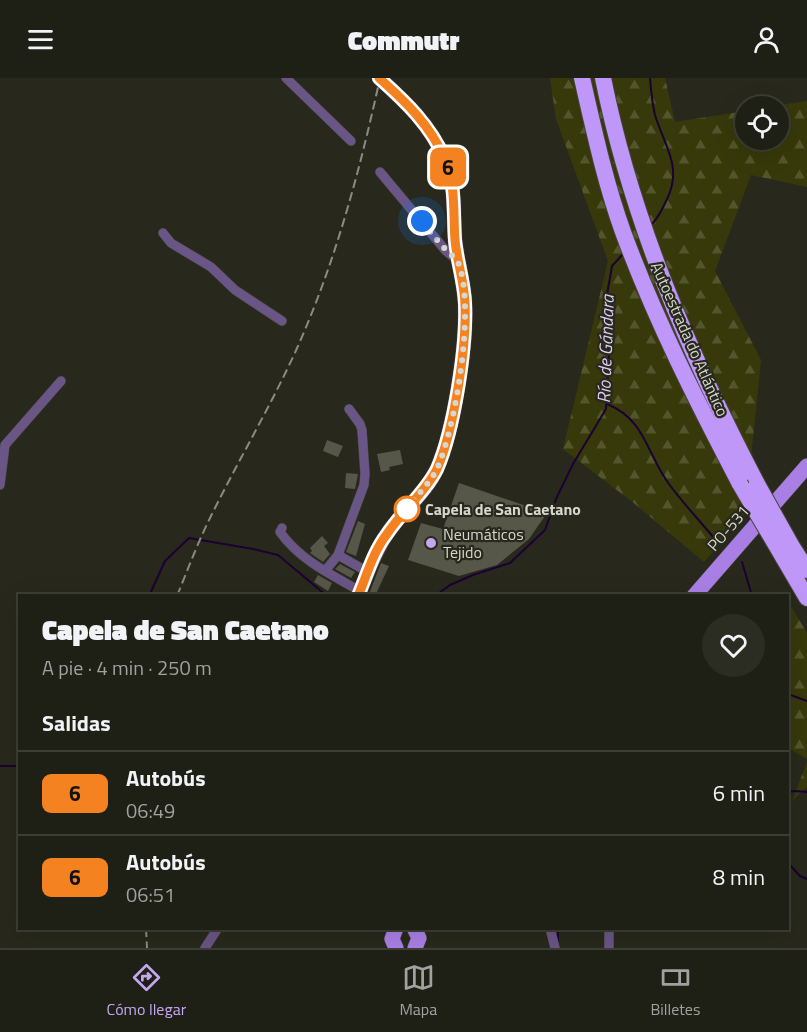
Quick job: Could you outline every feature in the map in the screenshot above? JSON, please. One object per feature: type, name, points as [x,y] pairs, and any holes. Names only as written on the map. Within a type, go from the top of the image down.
[{"type":"highway","name":"Autoestrada do Atlántico","points":[[582,78],[599,152],[623,231],[647,292],[692,392],[740,484],[787,551],[807,570]]},
{"type":"highway","name":"Autoestrada do Atlántico","points":[[603,78],[635,201],[661,276],[689,346],[757,484],[807,597]]},
{"type":"main road","points":[[359,593],[386,535],[432,478],[445,445],[457,387],[465,322],[464,290],[457,260],[453,184],[445,159],[418,115],[379,78]]},
{"type":"main road","name":"PO-531","points":[[696,594],[807,466]]},
{"type":"street","points":[[286,78],[351,141]]},
{"type":"street","points":[[380,172],[446,251],[457,260]]},
{"type":"street","points":[[164,233],[171,243],[211,267],[235,290],[282,321]]},
{"type":"street","points":[[0,485],[5,445],[61,381]]},
{"type":"street","points":[[325,571],[338,555],[363,492],[366,474],[362,430],[349,408]]},
{"type":"street","points":[[282,528],[280,532],[291,547],[359,593]]},
{"type":"street","name":"PO-531","points":[[688,594],[745,536]]},
{"type":"street","name":"PO-531","points":[[702,594],[745,536]]},
{"type":"street","points":[[338,555],[368,572]]},
{"type":"street","points":[[205,948],[217,930]]},
{"type":"street","points":[[550,930],[555,948]]},
{"type":"street","points":[[609,930],[609,948]]},
{"type":"green space","points":[[550,78],[665,78],[675,122],[735,113],[735,150],[789,150],[789,104],[807,101],[807,187],[751,175],[715,271],[761,360],[745,515],[704,562],[635,504],[563,449],[608,261],[556,119]]},
{"type":"green space","points":[[789,603],[807,633],[807,759],[789,749]]},
{"type":"green space","points":[[807,762],[807,787],[792,801]]},
{"type":"building","points":[[327,440],[343,446],[338,457],[323,451]]},
{"type":"building","points":[[400,450],[403,464],[389,467],[390,470],[381,472],[377,454]]},
{"type":"building","points":[[346,473],[358,474],[355,489],[345,488]]},
{"type":"building","points":[[459,483],[547,513],[529,539],[497,565],[459,576],[408,560],[421,523],[443,529]]},
{"type":"building","points":[[358,521],[365,524],[356,556],[346,552]]},
{"type":"building","points":[[322,536],[328,543],[324,546],[330,554],[323,562],[310,553],[312,551],[310,548]]},
{"type":"building","points":[[381,563],[389,566],[376,594],[369,594]]},
{"type":"building","points":[[340,564],[355,572],[351,578],[335,569]]},
{"type":"building","points":[[318,575],[332,583],[328,591],[314,582]]},
{"type":"waterway","name":"Río de Gándara","points":[[650,78],[655,115],[673,166],[673,177],[667,199],[653,223]]},
{"type":"waterway","name":"Río de Gándara","points":[[438,594],[450,585],[473,575],[510,563],[545,530],[556,499],[573,464],[606,409],[609,355],[606,300],[612,266],[623,254]]},
{"type":"waterway","points":[[607,404],[620,411],[638,428],[669,484],[714,538]]},
{"type":"waterway","points":[[150,594],[165,561],[189,538],[278,555],[325,594]]},
{"type":"waterway","points":[[742,562],[751,594]]},
{"type":"waterway","points":[[789,694],[807,701]]},
{"type":"waterway","points":[[0,766],[18,766]]},
{"type":"waterway","points":[[789,792],[807,792]]},
{"type":"waterway","points":[[789,864],[800,876],[807,879]]},
{"type":"waterway","points":[[558,930],[558,944]]},
{"type":"railway","points":[[178,594],[206,526],[277,389],[312,314],[346,214],[380,78]]},
{"type":"railway","points":[[146,930],[147,948]]},
{"type":"bus line","name":"6","points":[[359,594],[381,543],[423,491],[436,469],[449,431],[465,322],[464,290],[457,260],[451,176],[445,159],[428,128],[409,105],[379,78]]},
{"type":"place","name":"Capela de San Caetano","points":[[407,509]]},
{"type":"place","name":"Neumáticos Tejido","points":[[431,543]]},
{"type":"route","points":[[407,509],[432,478],[442,455],[457,387],[465,322],[464,290],[457,260],[446,251],[422,221]]}]
